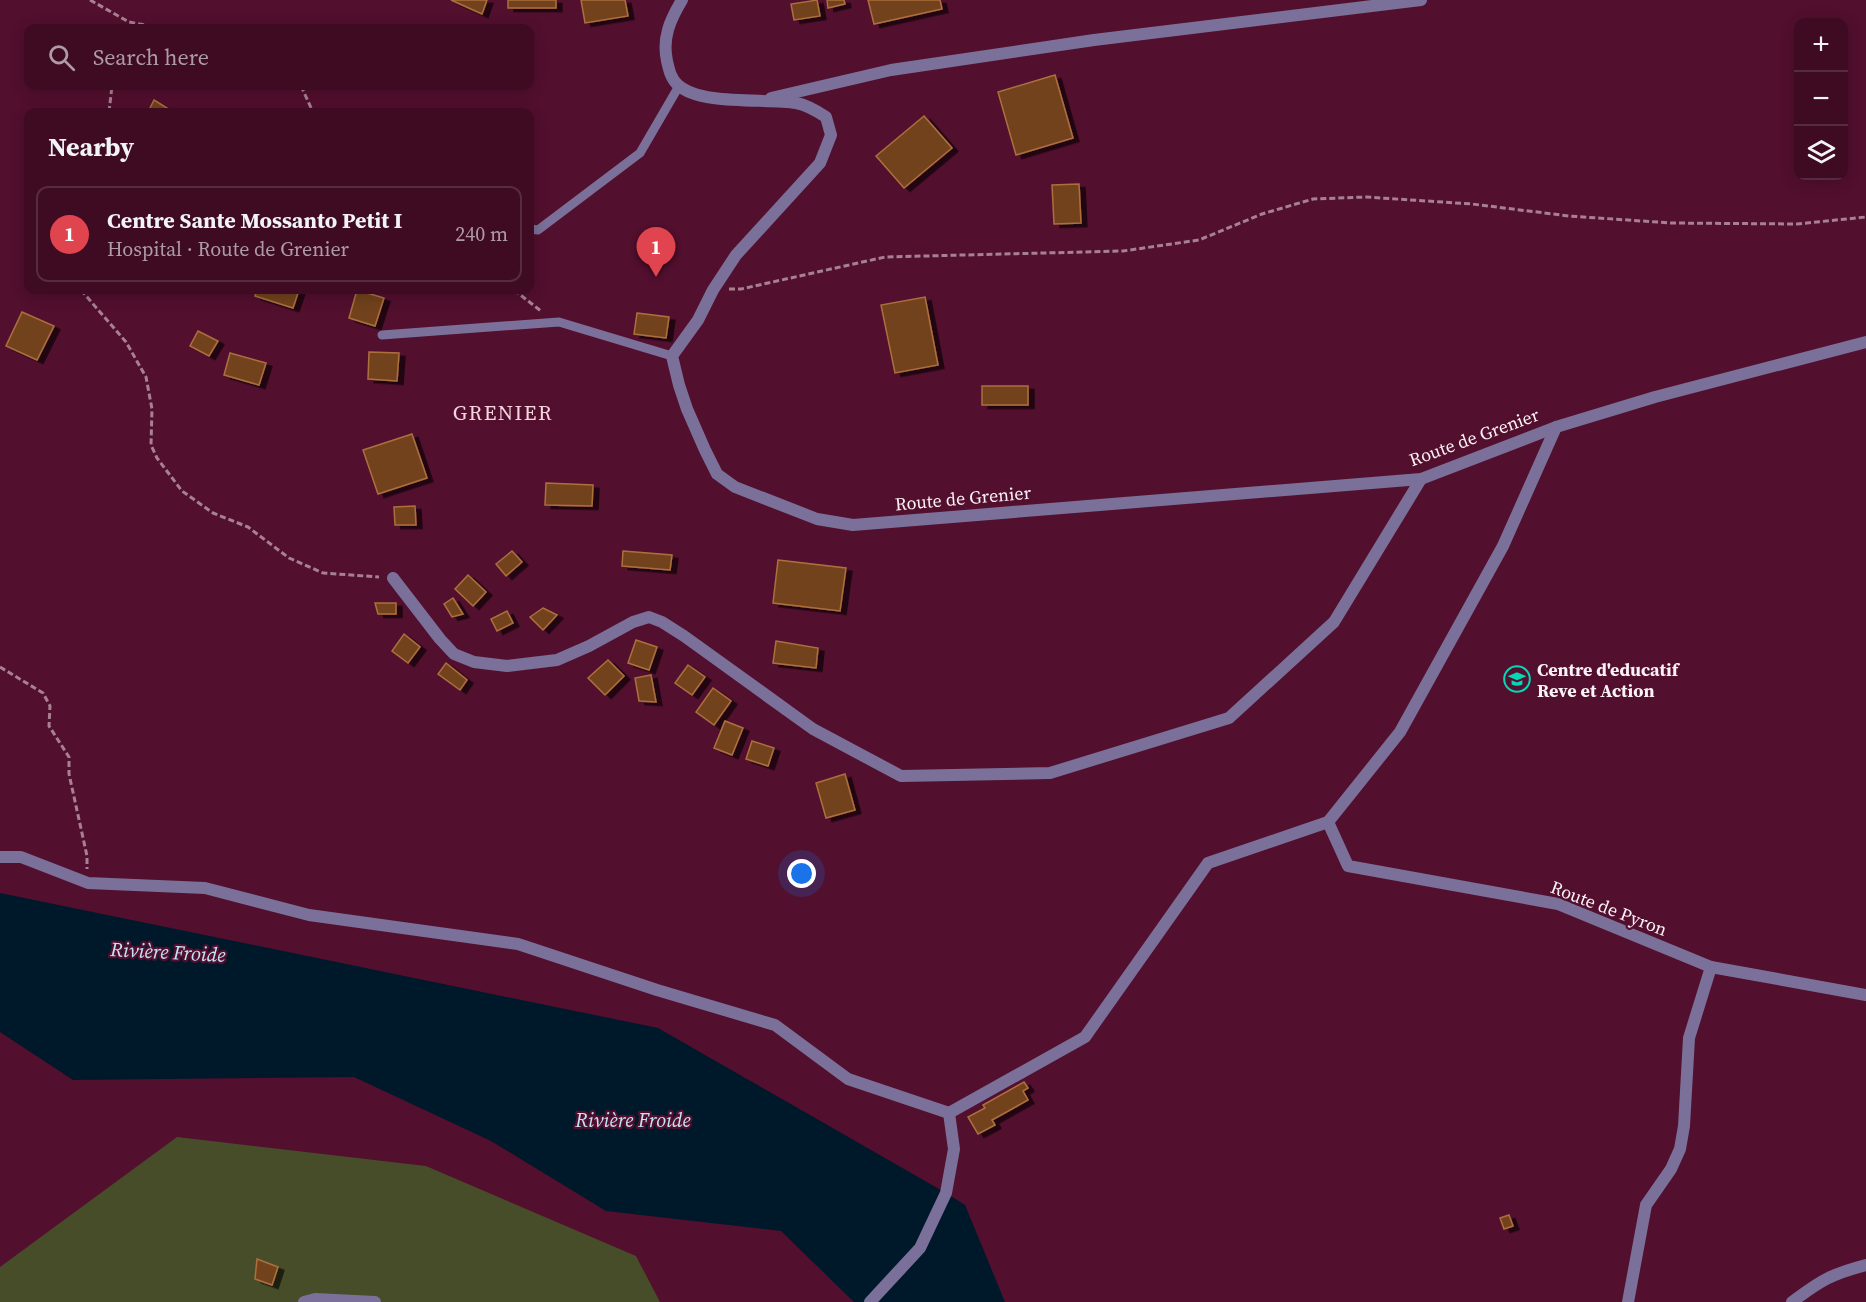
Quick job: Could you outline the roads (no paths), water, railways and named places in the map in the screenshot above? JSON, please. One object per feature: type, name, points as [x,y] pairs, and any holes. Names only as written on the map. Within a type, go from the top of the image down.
[{"type":"street","points":[[672,356],[698,320],[713,290],[736,255],[820,163],[831,135],[826,117],[813,109],[797,104],[761,100],[702,97],[679,86],[669,73],[664,47],[670,19],[682,0]]},
{"type":"street","points":[[761,100],[902,68],[1094,40],[1421,0]]},
{"type":"street","name":"Route de Grenier","points":[[672,356],[687,409],[717,474],[735,487],[817,519],[853,525],[1421,479],[1556,427],[1655,397],[1866,342]]},
{"type":"street","points":[[0,857],[21,857],[88,883],[205,888],[309,915],[518,944],[775,1026],[848,1079],[949,1113],[1085,1037],[1208,863],[1328,822],[1400,732],[1503,546],[1556,427]]},
{"type":"street","points":[[393,578],[454,654],[474,662],[507,666],[556,660],[589,646],[633,622],[649,617],[662,622],[684,636],[813,729],[901,776],[1050,773],[1228,718],[1334,622],[1421,479]]},
{"type":"street","name":"Route de Pyron","points":[[1328,822],[1348,866],[1558,903],[1711,967],[1866,995]]},
{"type":"street","points":[[1628,1302],[1646,1204],[1671,1169],[1680,1149],[1684,1126],[1689,1038],[1711,967]]},
{"type":"street","points":[[870,1302],[920,1248],[946,1192],[954,1149],[949,1113]]},
{"type":"street","points":[[1792,1302],[1822,1279],[1840,1271],[1866,1265]]},
{"type":"street","points":[[304,1302],[315,1299],[375,1302]]},
{"type":"lane","points":[[534,230],[538,230],[640,153],[679,86]]},
{"type":"lane","points":[[382,335],[559,322],[672,356]]},
{"type":"water","name":"Rivière Froide","points":[[0,893],[658,1028],[965,1205],[1005,1302],[854,1302],[781,1231],[606,1211],[491,1141],[354,1077],[73,1080],[0,1032]]},
{"type":"place","name":"Centre Sante Mossanto Petit I","points":[[656,277]]},
{"type":"place","name":"Centre d'educatif Reve et Action","points":[[1517,679]]},
{"type":"district","name":"GRENIER","points":[[503,412]]}]
